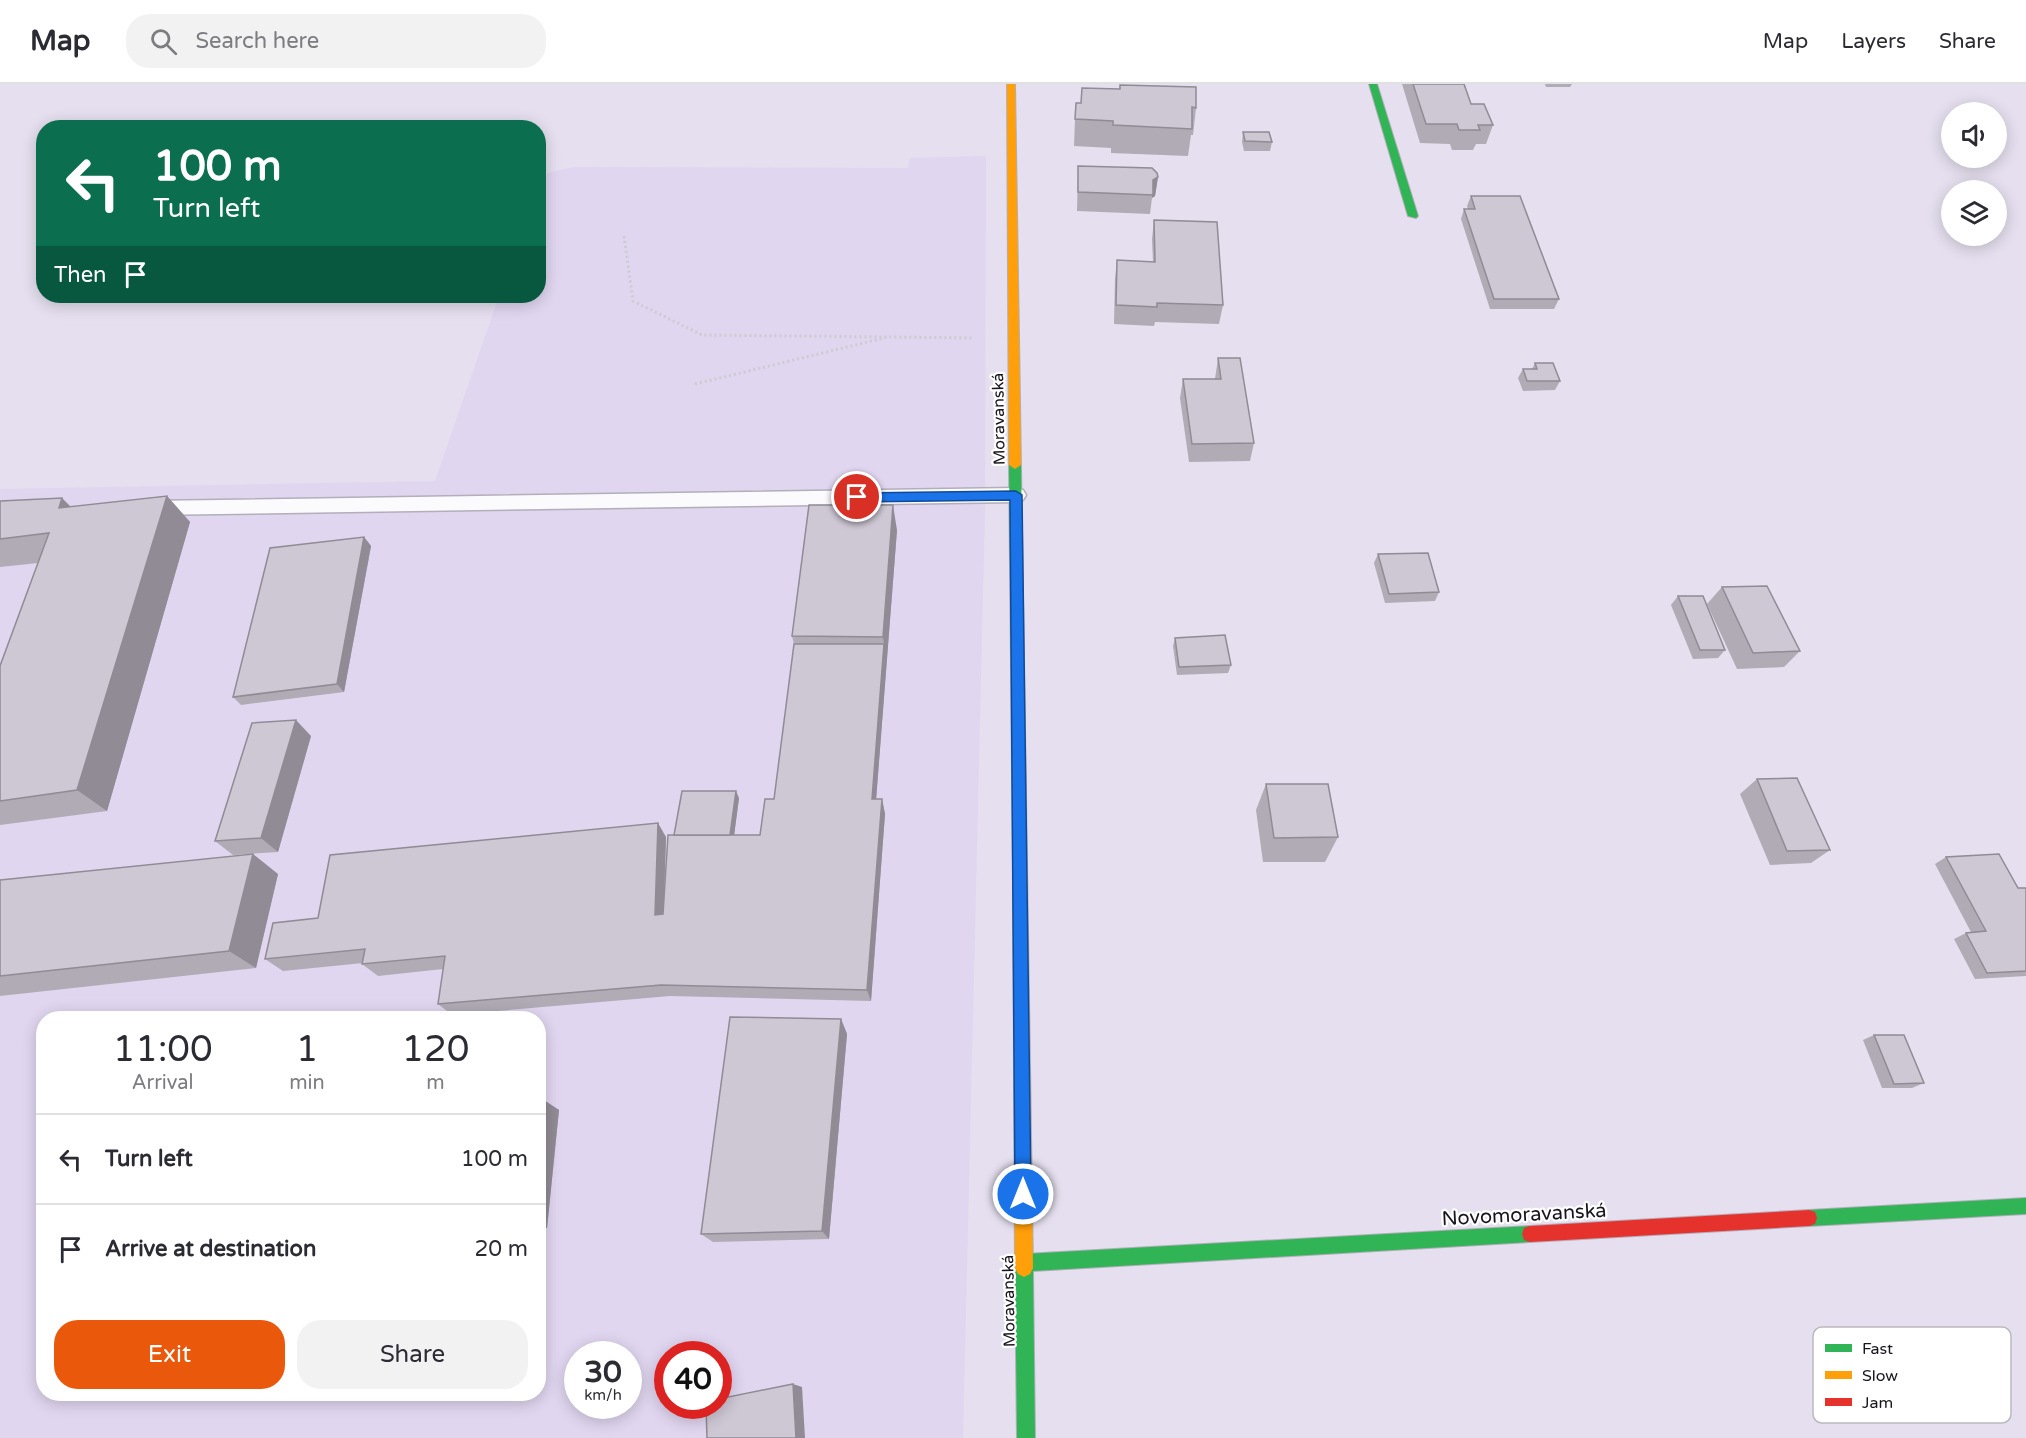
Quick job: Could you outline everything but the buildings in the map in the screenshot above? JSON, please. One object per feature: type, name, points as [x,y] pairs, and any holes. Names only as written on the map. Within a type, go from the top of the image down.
[{"type":"street","name":"Moravanská","points":[[1011,84],[1026,1438]]},
{"type":"street","points":[[1373,84],[1413,216]]},
{"type":"street","name":"Novomoravanská","points":[[1024,1263],[2026,1206]]},
{"type":"lane","points":[[130,508],[1016,495]]},
{"type":"path","points":[[624,236],[633,301],[702,335],[1014,338]]},
{"type":"path","points":[[695,384],[888,337]]},
{"type":"shaded area","points":[[986,156],[985,510],[963,1438],[0,1438],[0,489],[435,481],[497,303],[546,303],[546,175],[573,167],[908,168],[910,158]]},
{"type":"traffic: fast","points":[[1373,84],[1413,216]]},
{"type":"traffic: fast","points":[[1015,465],[1020,864]]},
{"type":"traffic: fast","points":[[1809,1218],[2026,1206]]},
{"type":"traffic: fast","points":[[1024,1263],[1530,1234]]},
{"type":"traffic: fast","points":[[1024,1268],[1026,1438]]},
{"type":"traffic: slow","points":[[1011,84],[1015,465]]},
{"type":"traffic: slow","points":[[1020,864],[1024,1268]]},
{"type":"traffic: jam","points":[[1530,1234],[1809,1218]]},
{"type":"route","points":[[857,497],[1016,495],[1023,1194]]}]
